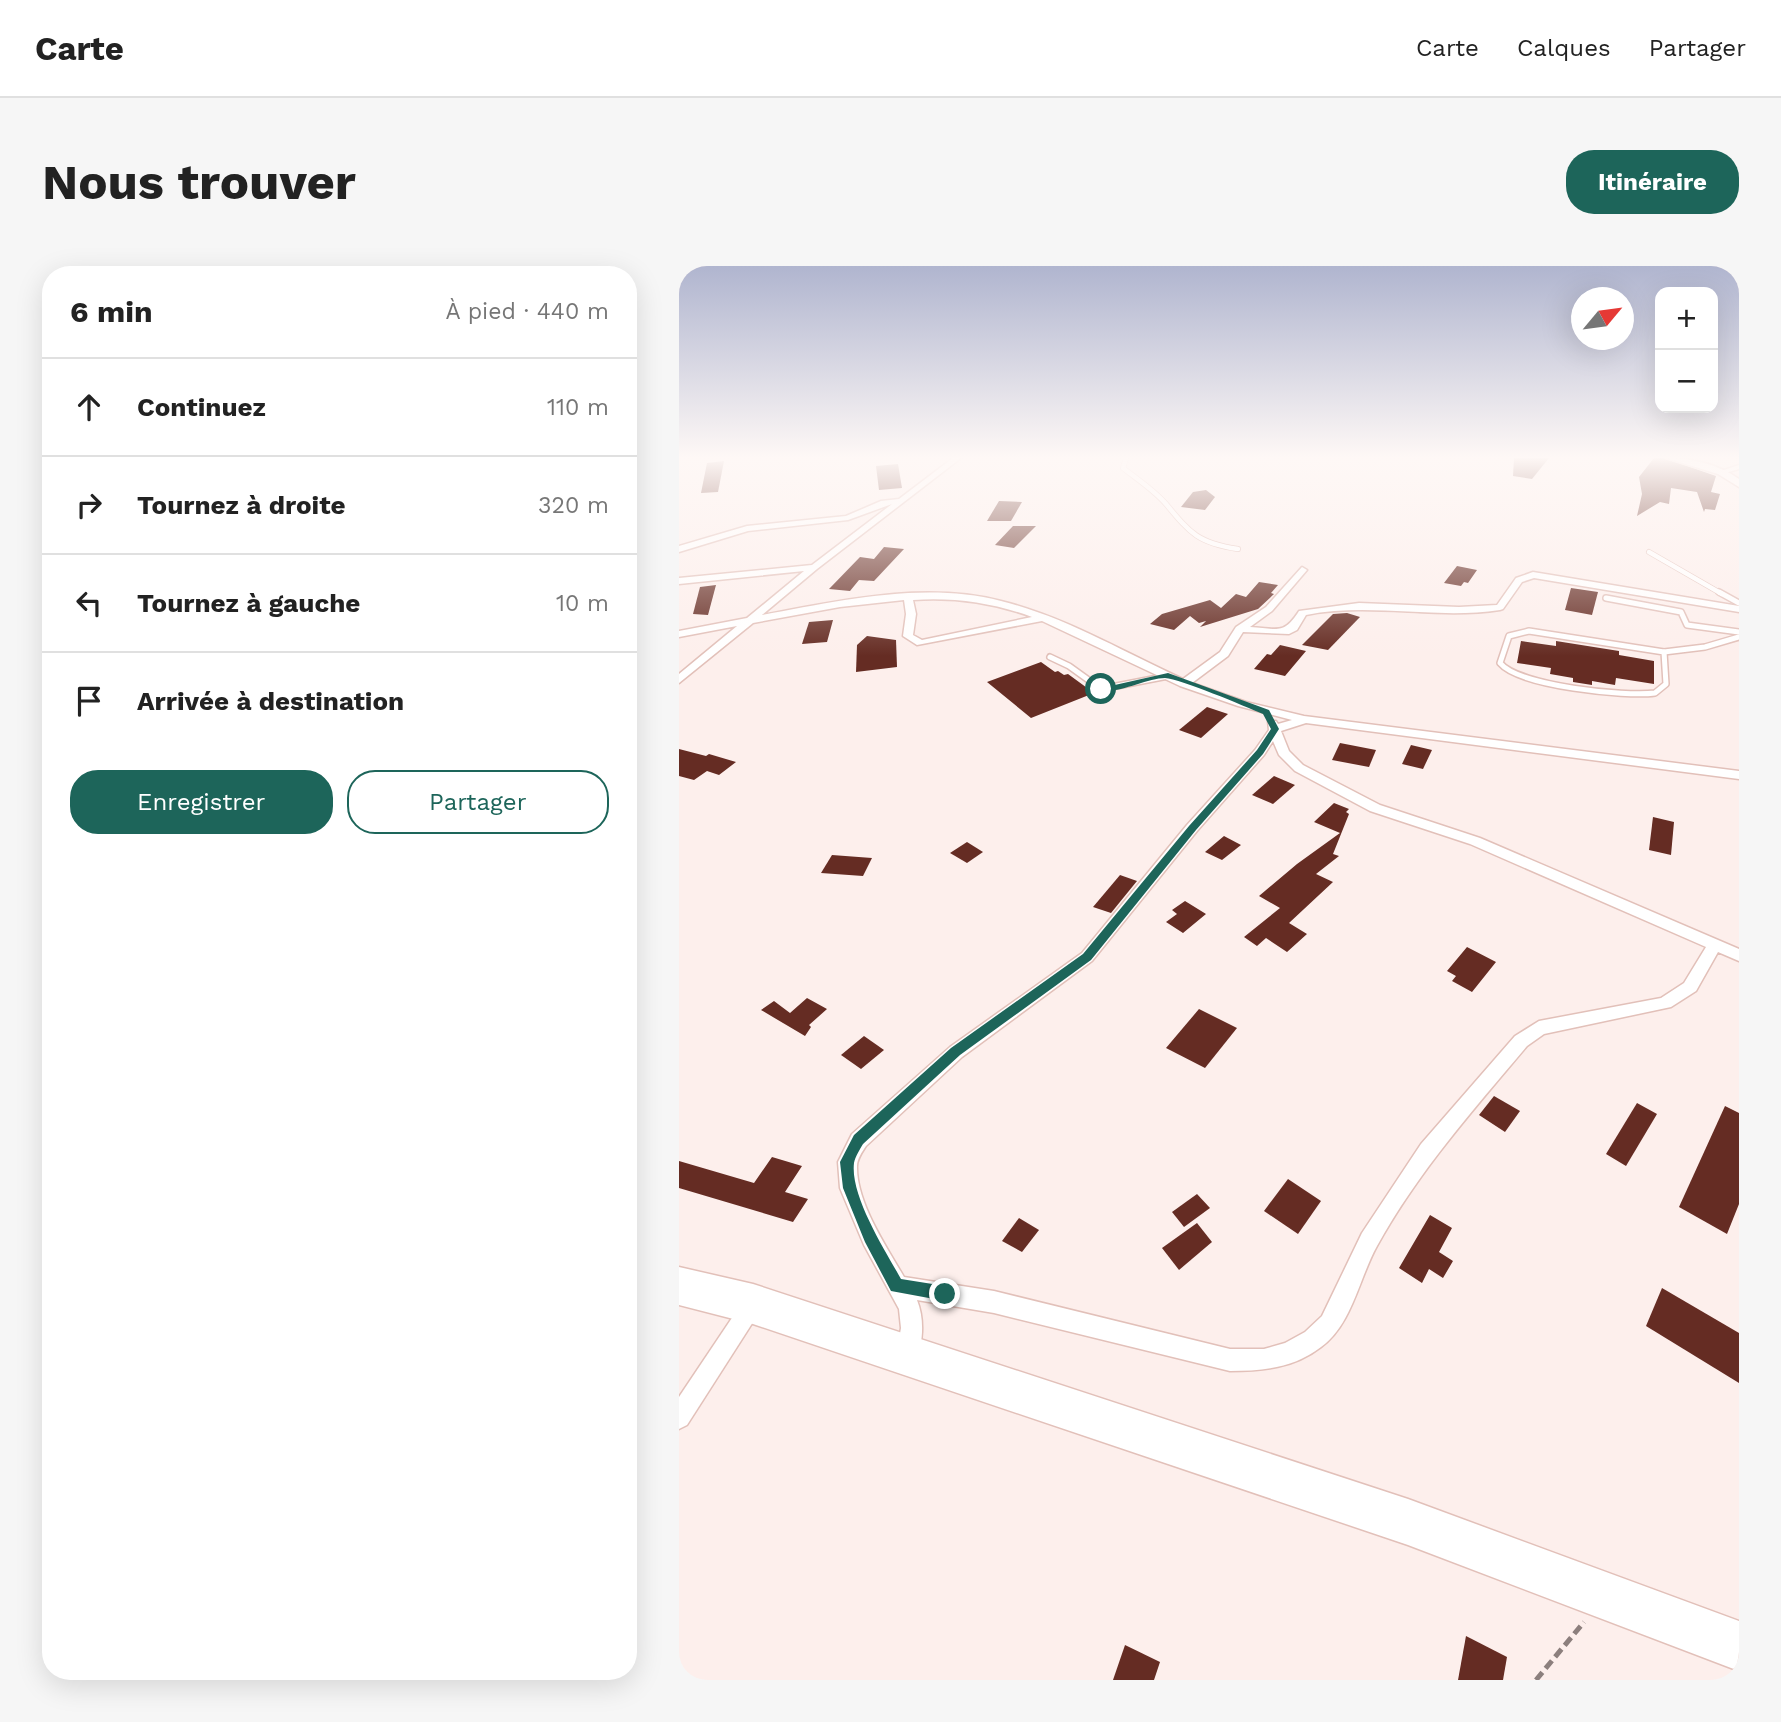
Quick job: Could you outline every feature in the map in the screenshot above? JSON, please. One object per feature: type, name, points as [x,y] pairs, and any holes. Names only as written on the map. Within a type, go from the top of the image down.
[{"type":"highway","points":[[679,1286],[753,1304],[1408,1522],[1739,1646]]},
{"type":"street","points":[[679,549],[747,529],[793,524]]},
{"type":"street","points":[[679,680],[814,567],[872,524]]},
{"type":"street","points":[[679,581],[814,567]]},
{"type":"street","points":[[1184,684],[1224,654],[1240,629],[1269,609],[1302,570]]},
{"type":"street","points":[[1240,629],[1285,632],[1293,628],[1302,613],[1325,607],[1400,606],[1482,610],[1500,607],[1519,580],[1533,575],[1739,609]]},
{"type":"street","points":[[679,634],[908,598],[968,597],[1000,603],[1042,618],[1184,684],[1266,712],[1739,775]]},
{"type":"street","points":[[908,598],[911,614],[908,636],[921,643],[1042,618]]},
{"type":"street","points":[[1266,712],[1283,752],[1299,768]]},
{"type":"street","points":[[907,1356],[912,1328],[909,1307],[871,1238],[850,1188],[847,1162],[859,1140],[956,1052],[1087,957],[1192,828],[1260,752],[1275,729],[1304,719]]},
{"type":"street","points":[[1260,752],[1299,768],[1375,808],[1475,841],[1739,955]]},
{"type":"street","points":[[897,1286],[994,1302],[1230,1360],[1264,1360],[1289,1353],[1313,1340],[1330,1324],[1369,1240],[1428,1150],[1521,1041],[1539,1028],[1665,1003],[1690,987],[1715,945]]},
{"type":"street","points":[[679,1417],[753,1304]]},
{"type":"lane","points":[[1181,524],[1196,536],[1218,546],[1238,549]]},
{"type":"lane","points":[[1649,552],[1671,567],[1739,603]]},
{"type":"lane","points":[[1606,598],[1681,612],[1687,625],[1739,632]]},
{"type":"lane","points":[[1664,652],[1666,684],[1655,694],[1632,694],[1534,680],[1516,675],[1504,669],[1500,663],[1509,636],[1529,631],[1664,652],[1705,647],[1739,637]]},
{"type":"lane","points":[[1050,657],[1069,666],[1101,689],[1168,676]]},
{"type":"path","points":[[1535,1680],[1605,1596]]},
{"type":"building","points":[[1013,526],[1036,526],[1014,548],[995,545]]},
{"type":"building","points":[[884,547],[904,549],[874,581],[859,580],[850,591],[829,589],[860,557],[874,559]]},
{"type":"building","points":[[1457,566],[1477,570],[1468,583],[1464,582],[1461,586],[1444,583]]},
{"type":"building","points":[[1259,582],[1278,585],[1271,593],[1274,594],[1258,609],[1200,627],[1206,621],[1199,623],[1190,616],[1174,630],[1150,624],[1162,614],[1210,600],[1221,608],[1236,594],[1246,597]]},
{"type":"building","points":[[716,585],[708,615],[693,614],[700,587]]},
{"type":"building","points":[[1571,588],[1598,592],[1592,615],[1565,610]]},
{"type":"building","points":[[1347,613],[1360,617],[1328,650],[1302,645],[1333,614]]},
{"type":"building","points":[[833,620],[827,642],[802,644],[809,622]]},
{"type":"building","points":[[867,636],[896,640],[897,667],[856,672],[857,645]]},
{"type":"building","points":[[1521,641],[1556,646],[1556,641],[1619,651],[1619,655],[1654,661],[1654,684],[1616,678],[1615,685],[1592,681],[1592,685],[1573,682],[1573,678],[1550,674],[1551,668],[1517,663]]},
{"type":"building","points":[[1280,645],[1306,651],[1285,676],[1254,669],[1267,654],[1271,655]]},
{"type":"building","points":[[1041,662],[1055,672],[1068,674],[1094,693],[1031,718],[987,682]]},
{"type":"building","points":[[1207,707],[1228,714],[1201,738],[1179,730]]},
{"type":"building","points":[[1340,743],[1376,750],[1369,767],[1332,760]]},
{"type":"building","points":[[1411,745],[1432,750],[1423,769],[1402,764]]},
{"type":"building","points":[[679,749],[736,762],[719,775],[707,771],[694,780],[679,776]]},
{"type":"building","points":[[1274,776],[1295,785],[1273,804],[1252,795]]},
{"type":"building","points":[[1334,803],[1349,809],[1333,854],[1339,856],[1316,874],[1333,882],[1289,923],[1307,934],[1287,952],[1266,938],[1257,946],[1244,937],[1280,908],[1259,896],[1340,833],[1314,822]]},
{"type":"building","points":[[1653,817],[1674,822],[1671,855],[1649,850]]},
{"type":"building","points":[[1224,836],[1241,845],[1222,860],[1205,852]]},
{"type":"building","points":[[967,842],[983,852],[967,863],[950,853]]},
{"type":"building","points":[[832,855],[872,858],[863,876],[821,873]]},
{"type":"building","points":[[1120,875],[1137,881],[1111,913],[1093,907]]},
{"type":"building","points":[[1185,901],[1206,914],[1183,933],[1166,922],[1177,914],[1172,910]]},
{"type":"building","points":[[1467,947],[1496,962],[1472,992],[1452,981],[1456,976],[1447,971]]},
{"type":"building","points":[[807,998],[827,1009],[809,1025],[811,1027],[805,1036],[761,1010],[774,1001],[790,1013]]},
{"type":"building","points":[[1199,1009],[1237,1028],[1205,1068],[1166,1048]]},
{"type":"building","points":[[864,1036],[884,1050],[861,1069],[841,1055]]},
{"type":"building","points":[[1494,1096],[1520,1111],[1505,1132],[1479,1115]]},
{"type":"building","points":[[1637,1103],[1657,1114],[1626,1166],[1606,1154]]},
{"type":"building","points":[[1725,1106],[1739,1113],[1739,1204],[1727,1234],[1679,1207]]},
{"type":"building","points":[[772,1157],[802,1166],[785,1192],[808,1199],[793,1222],[679,1188],[679,1161],[754,1183]]},
{"type":"building","points":[[1288,1179],[1321,1201],[1298,1234],[1264,1211]]},
{"type":"building","points":[[1197,1194],[1210,1208],[1184,1227],[1172,1212]]},
{"type":"building","points":[[1430,1215],[1452,1228],[1439,1252],[1453,1261],[1443,1278],[1429,1269],[1422,1283],[1399,1268]]},
{"type":"building","points":[[1019,1218],[1039,1230],[1022,1252],[1002,1241]]},
{"type":"building","points":[[1197,1223],[1212,1242],[1179,1270],[1162,1248]]},
{"type":"building","points":[[1662,1288],[1739,1333],[1739,1383],[1646,1326]]},
{"type":"building","points":[[1466,1636],[1507,1657],[1503,1680],[1458,1680]]},
{"type":"building","points":[[1125,1645],[1160,1662],[1154,1680],[1113,1680]]},
{"type":"route","points":[[945,1294],[897,1286],[871,1238],[850,1188],[847,1162],[859,1140],[873,1124],[956,1052],[1087,957],[1192,828],[1260,752],[1275,729],[1266,712],[1168,676],[1101,689]]}]
